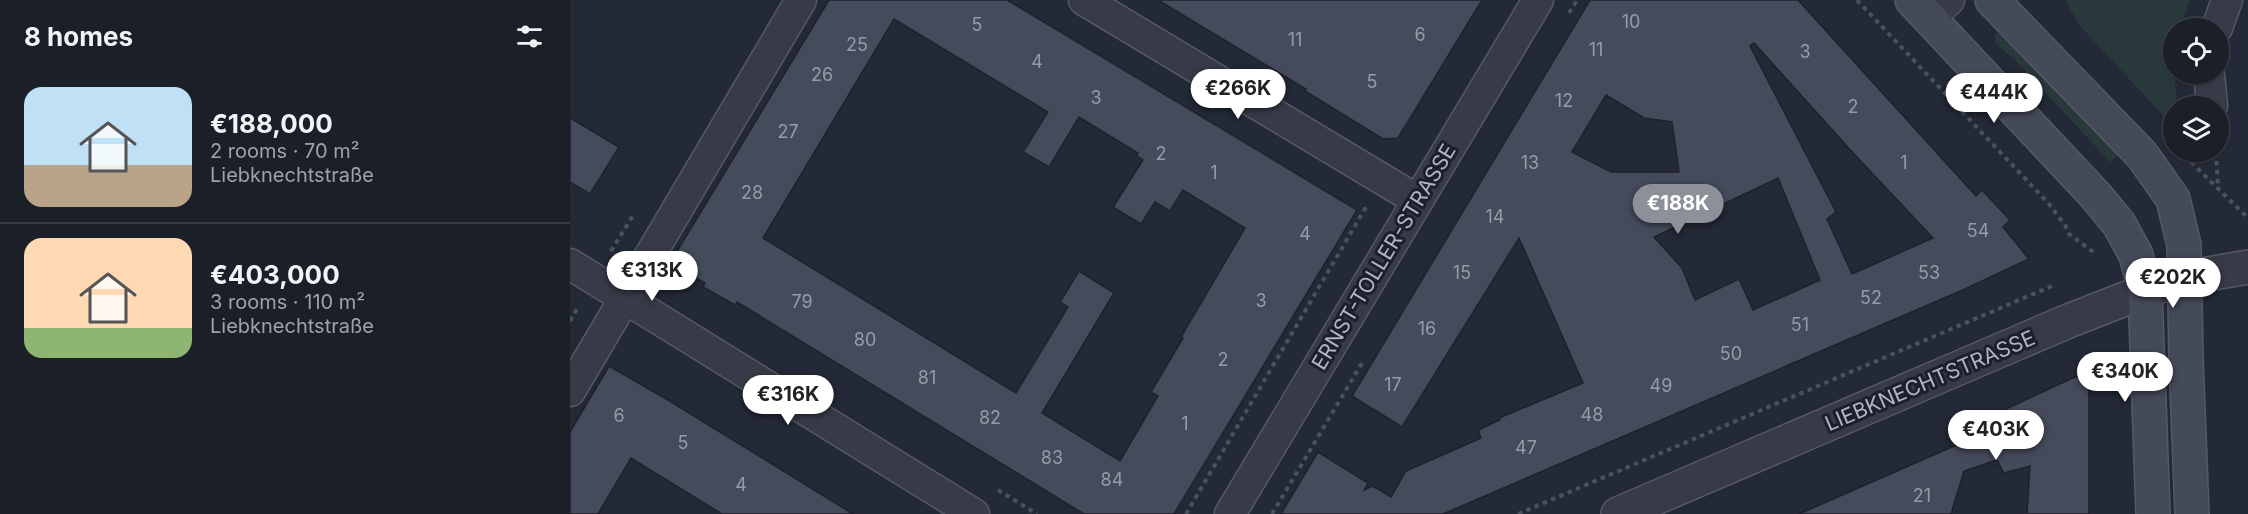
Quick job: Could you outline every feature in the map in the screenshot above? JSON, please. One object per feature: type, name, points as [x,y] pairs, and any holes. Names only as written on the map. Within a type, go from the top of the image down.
[{"type":"main road","points":[[1992,0],[2142,155],[2173,199],[2184,245],[2192,514]]},
{"type":"main road","points":[[1930,6],[2096,196],[2119,224],[2136,255],[2145,291],[2153,514]]},
{"type":"street","points":[[570,391],[801,0]]},
{"type":"street","points":[[1084,0],[1417,200]]},
{"type":"street","name":"ERNST-TOLLER-STRASSE","points":[[1230,514],[1538,0]]},
{"type":"street","points":[[2221,18],[2227,0]]},
{"type":"street","points":[[570,264],[974,514]]},
{"type":"street","name":"LIEBKNECHTSTRASSE","points":[[1618,514],[2066,322],[2145,291],[2185,278],[2248,267]]},
{"type":"path","points":[[1857,0],[2049,204],[2069,234]]},
{"type":"path","points":[[2191,162],[2246,216]]},
{"type":"path","points":[[2217,162],[2218,189]]},
{"type":"path","points":[[1185,514],[1383,179]]},
{"type":"path","points":[[1518,514],[2052,286]]},
{"type":"path","points":[[570,321],[577,309]]},
{"type":"shaded area","points":[[2065,0],[2190,0],[2184,18],[2163,18],[2163,84],[2175,84],[2176,96],[2163,96],[2163,115],[2080,26]]},
{"type":"shaded area","points":[[2002,32],[2121,153],[2110,162],[2017,62],[1995,43],[1995,34]]},
{"type":"building","points":[[829,0],[1007,0],[1357,210],[1174,514],[1084,514],[737,302],[735,305],[703,287],[705,283],[677,267],[676,253]],"holes":[[[894,19],[1048,112],[1023,152],[1049,167],[1079,117],[1138,153],[1137,156],[1143,160],[1113,207],[1141,224],[1155,202],[1170,211],[1183,190],[1245,228],[1151,392],[1158,396],[1120,461],[1042,413],[1114,293],[1079,271],[1060,302],[1068,307],[1016,393],[763,238]]]},
{"type":"building","points":[[1158,0],[1482,0],[1398,138],[1383,139],[1305,91],[1306,89]]},
{"type":"building","points":[[1590,0],[1798,0],[1976,196],[1982,190],[2010,220],[2003,227],[2029,259],[1965,289],[1443,514],[1281,514],[1318,452],[1368,483],[1364,490],[1373,486],[1391,497],[1406,471],[1481,438],[1478,430],[1500,420],[1499,418],[1583,383],[1519,238],[1402,427],[1352,396]],"holes":[[[1754,43],[1933,238],[1852,274],[1827,219],[1836,212],[1750,46]],[[1606,95],[1644,118],[1672,122],[1679,172],[1611,172],[1572,152]],[[1778,178],[1820,280],[1753,310],[1739,279],[1695,300],[1682,268],[1654,237]]]},
{"type":"building","points":[[570,118],[619,147],[590,194],[570,182]]},
{"type":"building","points":[[609,366],[853,514],[722,514],[631,458],[598,514],[570,514],[570,432]]},
{"type":"building","points":[[2077,376],[2089,386],[2089,514],[2027,514],[2030,466],[2004,473],[1997,460],[1964,471],[1951,514],[1799,514],[1977,436],[1974,424]]}]
